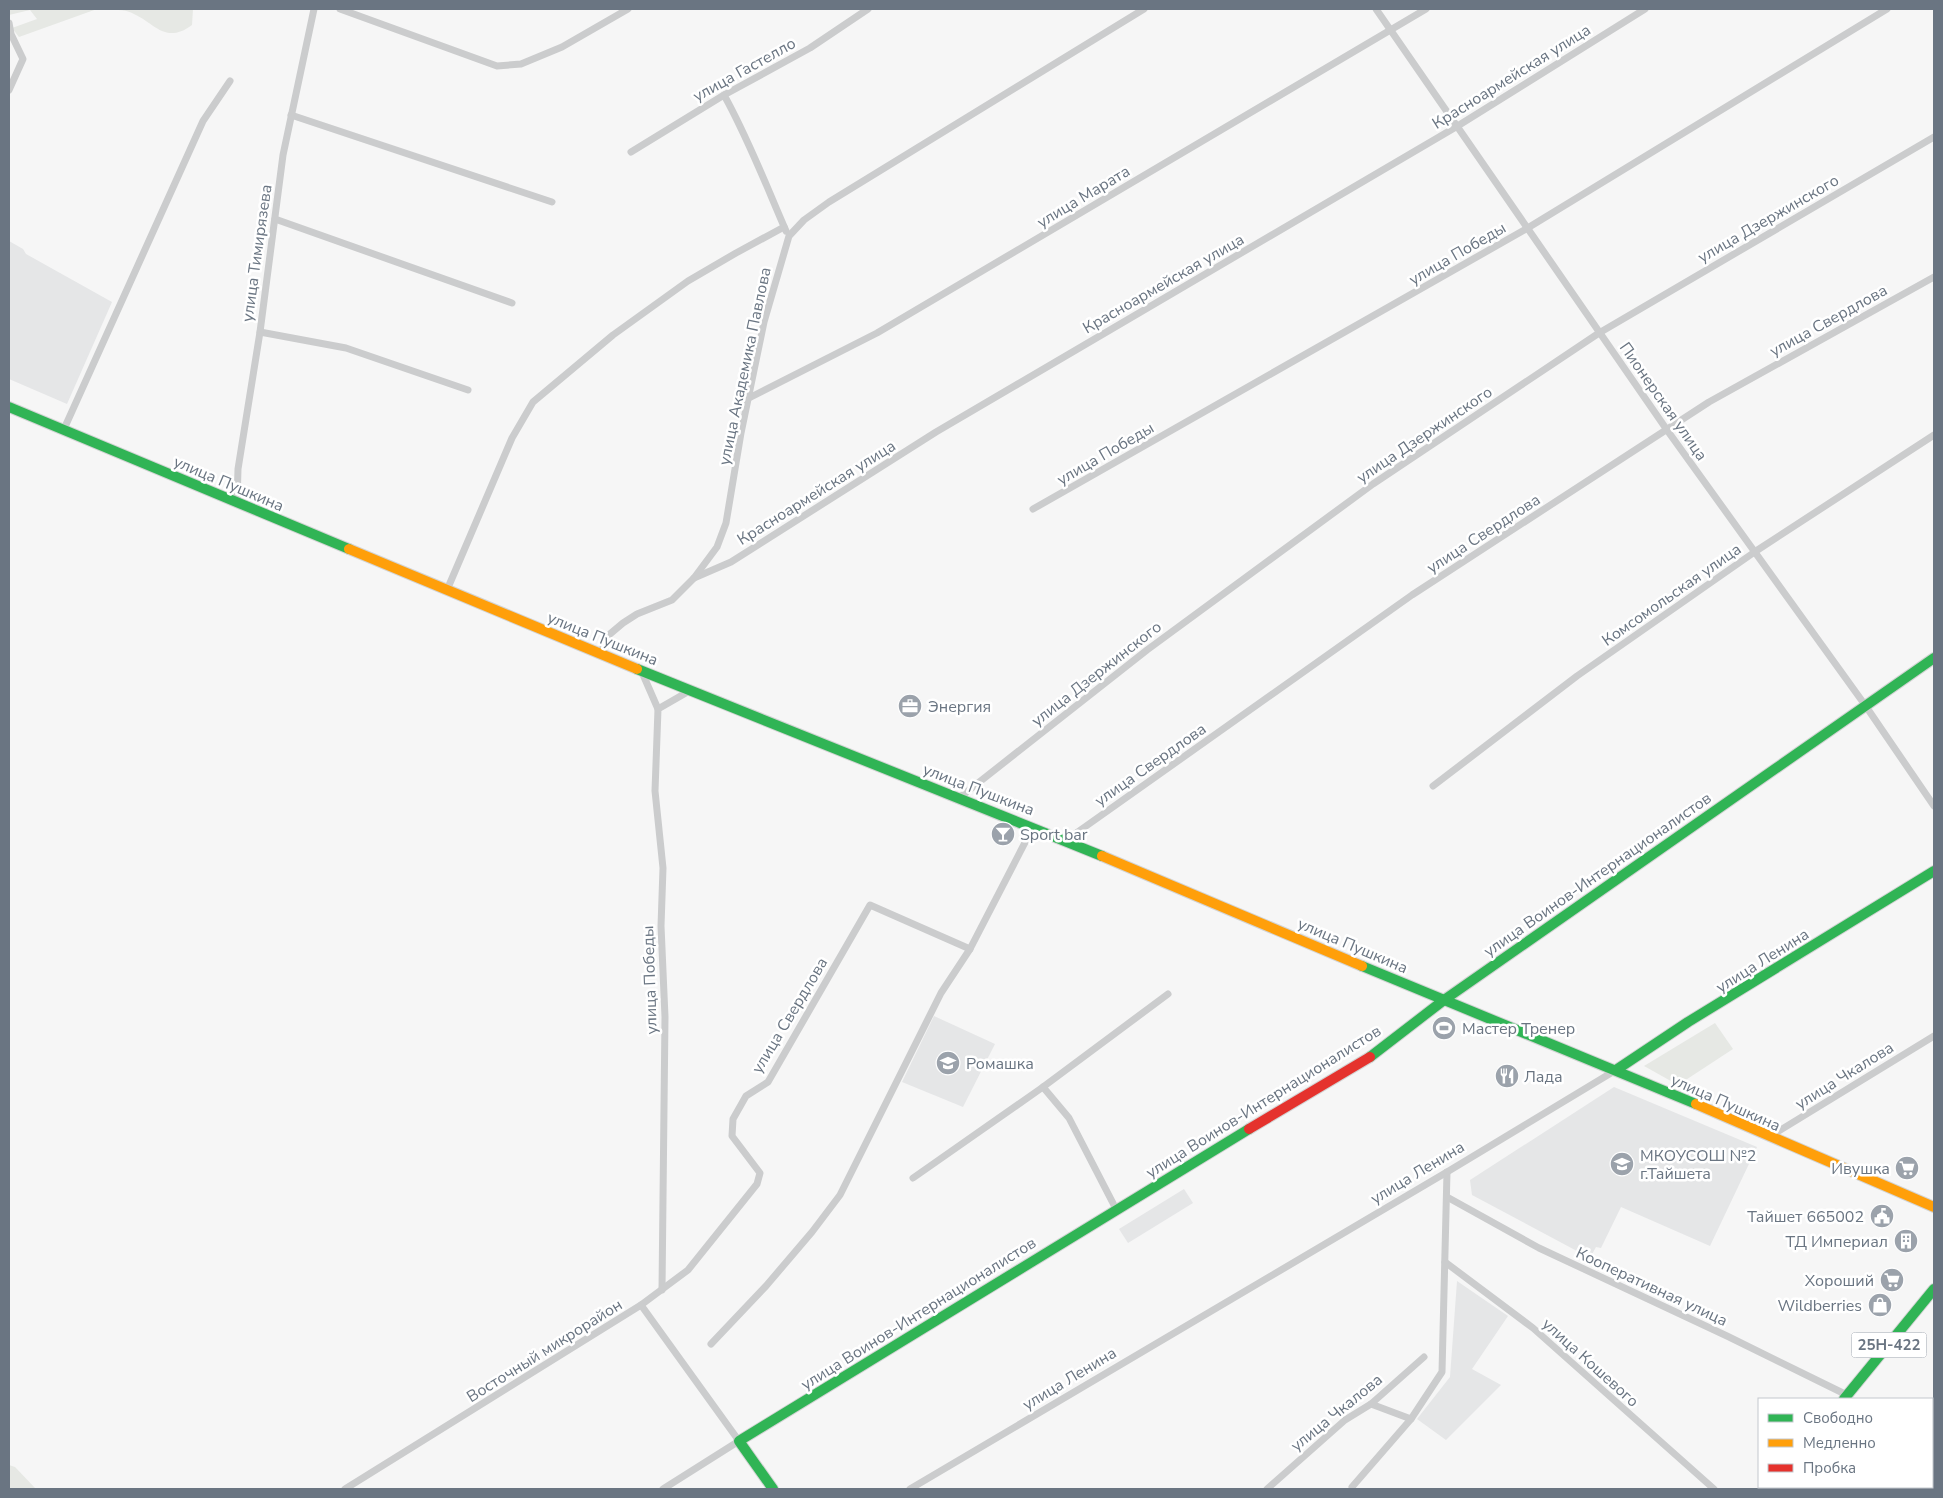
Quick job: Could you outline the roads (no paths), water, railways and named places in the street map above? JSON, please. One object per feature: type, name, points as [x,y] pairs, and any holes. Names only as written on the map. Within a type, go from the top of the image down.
[{"type":"main road","name":"улица Пушкина","points":[[9,407],[641,670],[1033,827],[1444,1000],[1616,1070],[1934,1207]]},
{"type":"main road","name":"улица Воинов-Интернационалистов","points":[[739,1442],[1116,1208],[1369,1057],[1444,1000],[1934,658]]},
{"type":"main road","name":"улица Ленина","points":[[1616,1070],[1688,1022],[1934,872]]},
{"type":"main road","name":"25Н-422","points":[[1845,1397],[1934,1289]]},
{"type":"main road","points":[[739,1442],[773,1489]]},
{"type":"street","name":"улица Тимирязева","points":[[237,503],[238,469],[260,332],[283,155],[314,9]]},
{"type":"street","points":[[340,9],[497,66],[521,64],[562,47],[628,9]]},
{"type":"street","name":"улица Гастелло","points":[[632,152],[724,94],[810,48],[868,9]]},
{"type":"street","name":"улица Академика Павлова","points":[[602,654],[604,639],[637,614],[672,600],[694,578],[717,547],[726,523],[741,433],[764,322],[789,236],[804,220],[829,202],[1144,9]]},
{"type":"street","name":"Пионерская улица","points":[[1376,9],[1526,229],[1667,430],[1756,551],[1865,705],[1934,806]]},
{"type":"street","name":"улица Марата","points":[[749,398],[877,333],[1426,9]]},
{"type":"street","name":"Красноармейская улица","points":[[694,578],[731,562],[944,427],[1456,127],[1645,9]]},
{"type":"street","name":"улица Победы","points":[[1033,509],[1526,229],[1887,9]]},
{"type":"street","points":[[9,24],[23,59],[9,90]]},
{"type":"street","points":[[64,429],[203,121],[230,81]]},
{"type":"street","points":[[724,94],[742,127],[764,182],[789,236]]},
{"type":"street","points":[[291,115],[552,202]]},
{"type":"street","name":"улица Дзержинского","points":[[959,798],[1146,650],[1365,490],[1599,333],[1934,137]]},
{"type":"street","points":[[275,219],[512,303]]},
{"type":"street","points":[[447,590],[512,438],[533,402],[613,335],[688,281],[784,227]]},
{"type":"street","name":"улица Свердлова","points":[[1065,841],[1412,595],[1709,402],[1934,277]]},
{"type":"street","points":[[260,332],[346,348],[468,390]]},
{"type":"street","name":"Комсомольская улица","points":[[1433,786],[1577,676],[1756,551],[1934,435]]},
{"type":"street","points":[[641,670],[658,709],[691,690]]},
{"type":"street","name":"улица Победы","points":[[658,709],[655,791],[663,868],[661,926],[665,1016],[662,1290]]},
{"type":"street","points":[[711,1344],[766,1286],[812,1232],[840,1195],[941,992],[970,949],[1033,827]]},
{"type":"street","name":"улица Свердлова","points":[[641,1305],[688,1270],[757,1184],[760,1173],[732,1136],[733,1119],[746,1096],[768,1082],[870,906],[970,949]]},
{"type":"street","points":[[913,1178],[1043,1087],[1168,994]]},
{"type":"street","name":"улица Чкалова","points":[[1769,1137],[1934,1036]]},
{"type":"street","name":"улица Ленина","points":[[910,1489],[1616,1070]]},
{"type":"street","points":[[1043,1087],[1069,1118],[1116,1208]]},
{"type":"street","points":[[1352,1487],[1412,1419],[1442,1372],[1447,1172]]},
{"type":"street","name":"Кооперативная улица","points":[[1447,1198],[1539,1248],[1727,1336],[1845,1397]]},
{"type":"street","name":"улица Кошевого","points":[[1445,1262],[1533,1328],[1714,1489]]},
{"type":"street","name":"Восточный микрорайон","points":[[345,1489],[641,1305],[739,1442]]},
{"type":"street","name":"улица Чкалова","points":[[1266,1489],[1345,1420],[1371,1404],[1424,1357]]},
{"type":"street","points":[[1371,1404],[1412,1419]]},
{"type":"street","points":[[663,1489],[739,1442]]},
{"type":"place","name":"Энергия","points":[[910,706]]},
{"type":"place","name":"Sport bar","points":[[1003,834]]},
{"type":"place","name":"Мастер Тренер","points":[[1444,1028]]},
{"type":"place","name":"Ромашка","points":[[948,1063]]},
{"type":"place","name":"Лада","points":[[1507,1076]]},
{"type":"place","name":"МКОУСОШ №2 г.Тайшета","points":[[1622,1164]]},
{"type":"place","name":"Ивушка","points":[[1907,1168]]},
{"type":"place","name":"Тайшет 665002","points":[[1882,1216]]},
{"type":"place","name":"ТД Империал","points":[[1906,1241]]},
{"type":"place","name":"Хороший","points":[[1892,1280]]},
{"type":"place","name":"Wildberries","points":[[1880,1305]]}]
